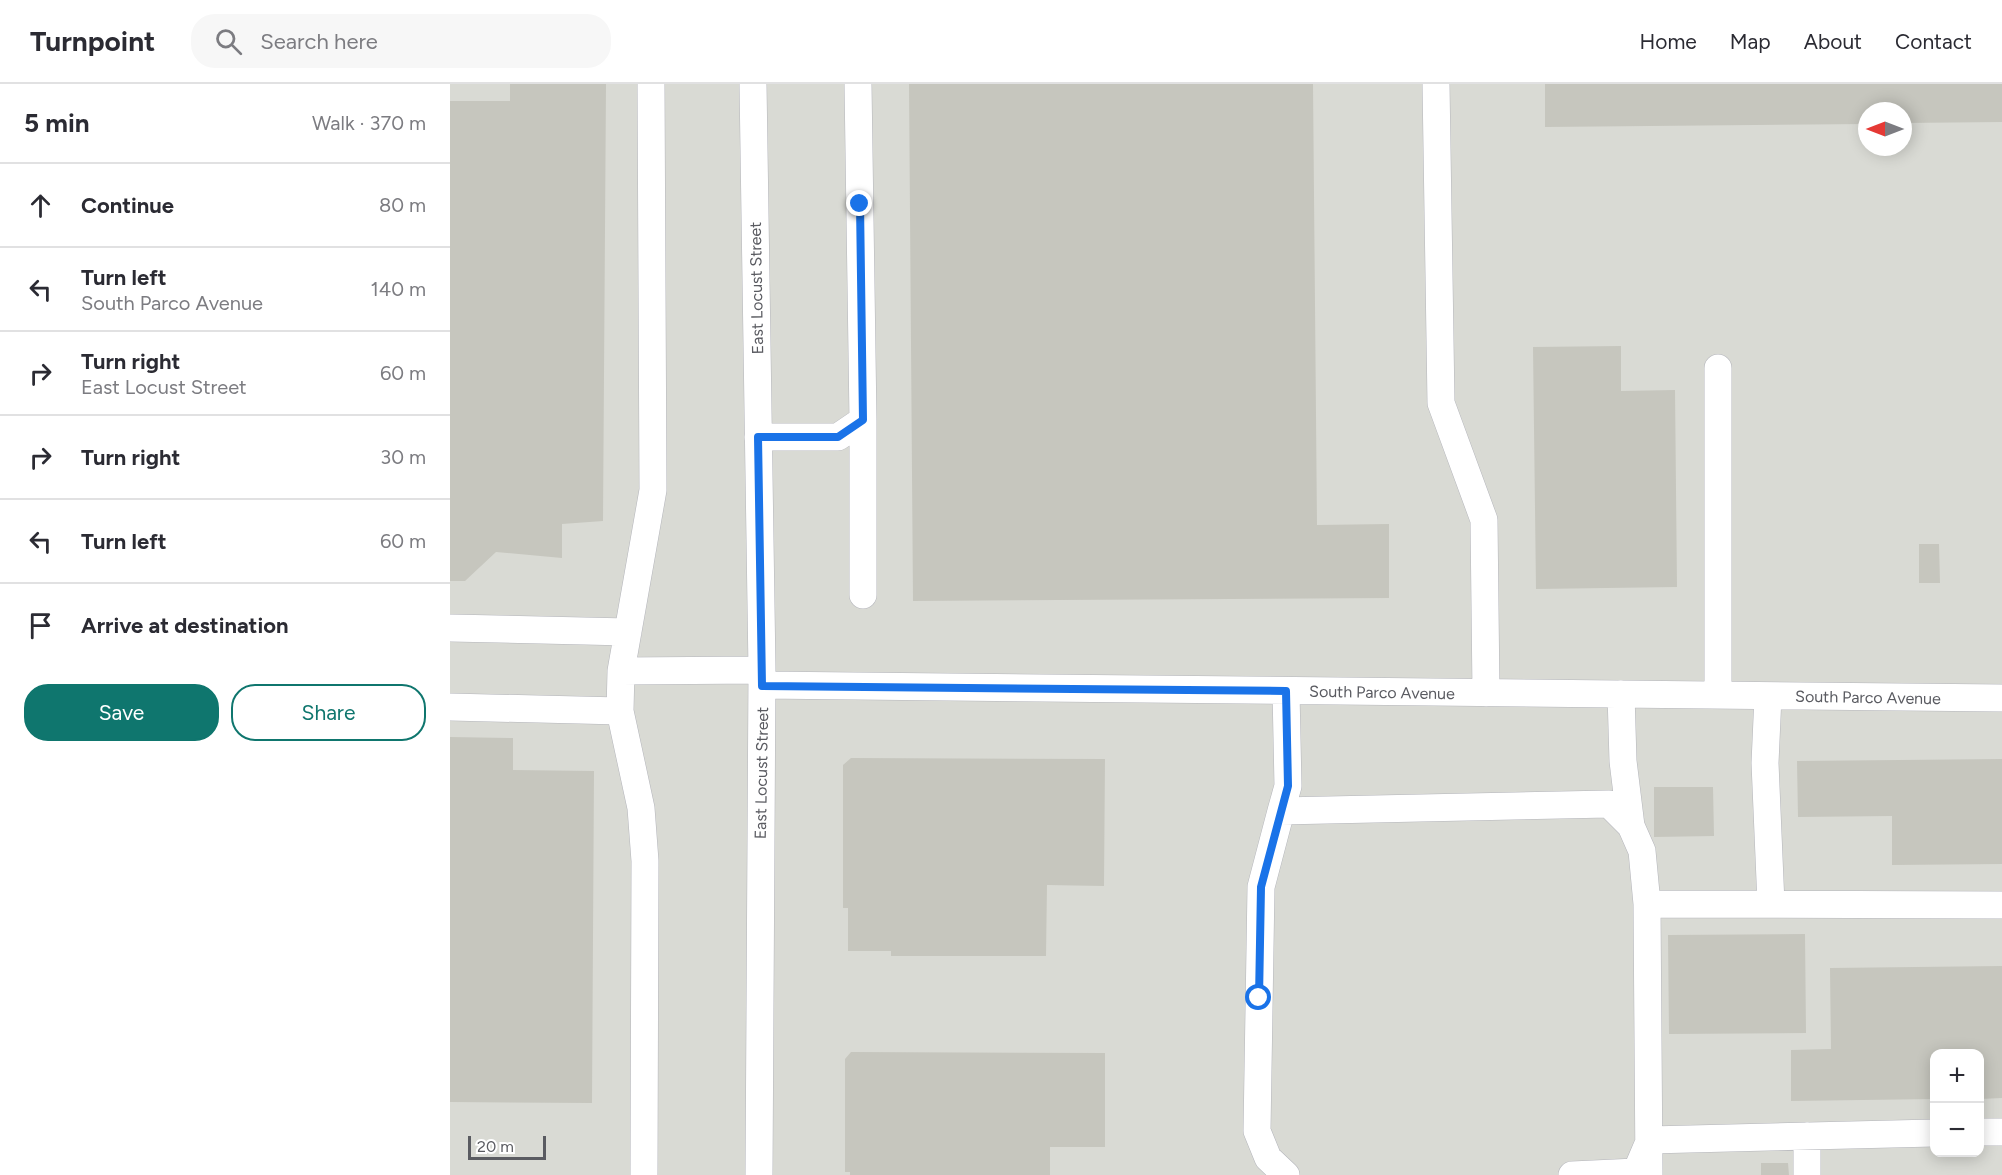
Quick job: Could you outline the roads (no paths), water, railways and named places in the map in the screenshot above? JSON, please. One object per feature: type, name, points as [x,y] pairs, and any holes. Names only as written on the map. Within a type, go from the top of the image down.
[{"type":"street","points":[[644,1175],[645,861],[640,808],[620,711],[621,671],[653,490],[651,84]]},
{"type":"street","name":"East Locust Street","points":[[753,84],[762,678],[759,1175]]},
{"type":"street","points":[[858,84],[863,595]]},
{"type":"street","points":[[1436,84],[1442,403],[1484,520],[1486,693]]},
{"type":"street","points":[[1719,368],[1719,695]]},
{"type":"street","points":[[758,437],[838,437],[863,420]]},
{"type":"street","points":[[450,628],[628,632]]},
{"type":"street","name":"South Parco Avenue","points":[[621,671],[762,678],[1286,691],[2002,698]]},
{"type":"street","points":[[1286,691],[1288,786],[1261,887],[1257,1131],[1268,1158],[1286,1175]]},
{"type":"street","points":[[1621,694],[1623,761],[1631,826],[1642,851],[1647,903],[1649,1175]]},
{"type":"street","points":[[1768,696],[1765,763],[1771,903]]},
{"type":"street","points":[[450,707],[620,711]]},
{"type":"street","points":[[1281,811],[1609,804],[1631,826]]},
{"type":"street","points":[[1647,903],[2002,905]]},
{"type":"street","points":[[1984,1132],[2002,1132]]},
{"type":"street","points":[[1650,1140],[1930,1133]]},
{"type":"street","points":[[1807,1136],[1807,1175]]},
{"type":"street","points":[[1572,1175],[1636,1172],[1650,1140]]}]
